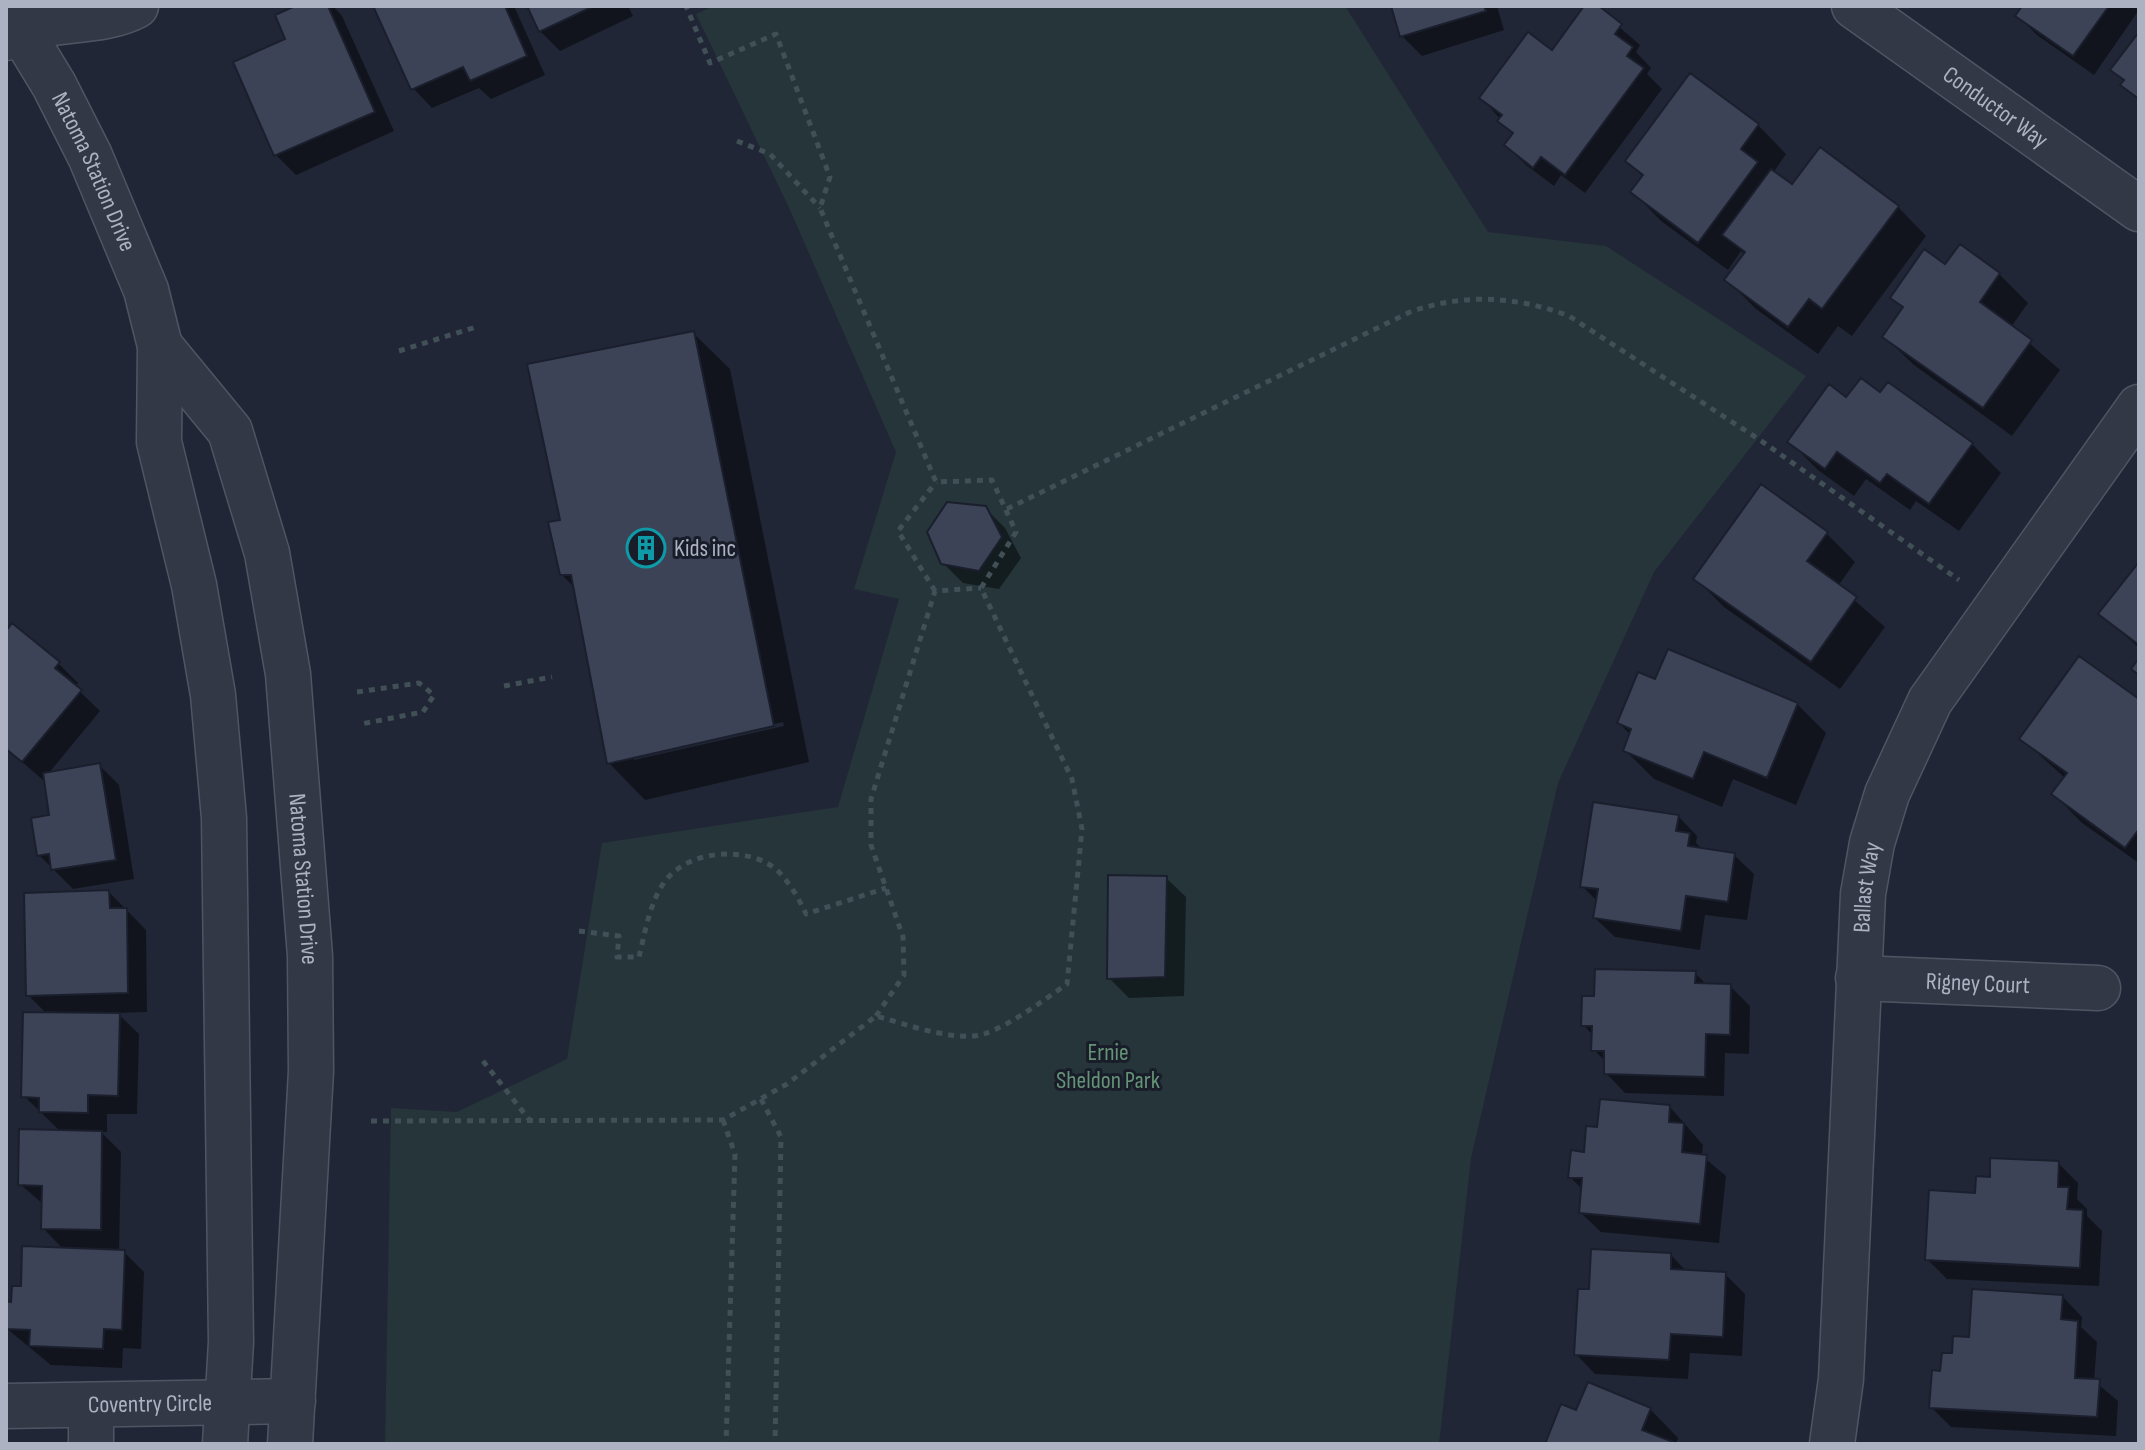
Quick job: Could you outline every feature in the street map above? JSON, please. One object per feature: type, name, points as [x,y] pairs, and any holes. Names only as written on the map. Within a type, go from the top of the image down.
[{"type":"street","points":[[16,20],[116,17],[136,6]]},
{"type":"street","name":"Conductor Way","points":[[1854,6],[2139,209]]},
{"type":"street","name":"Natoma Station Drive","points":[[16,20],[90,156],[146,290],[160,346],[159,442],[197,601],[213,695],[224,818],[229,970],[226,1423]]},
{"type":"street","name":"Natoma Station Drive","points":[[160,346],[230,431],[267,553],[288,674],[309,941],[311,1071],[290,1444]]},
{"type":"street","name":"Ballast Way","points":[[1832,1444],[1841,1379],[1863,894],[1872,843],[1887,794],[1930,701],[2139,407]]},
{"type":"street","name":"Rigney Court","points":[[1858,978],[2098,988]]},
{"type":"street","name":"Coventry Circle","points":[[6,1406],[91,1424],[226,1423],[293,1401]]},
{"type":"path","points":[[686,6],[710,63],[776,34],[830,177],[820,208]]},
{"type":"path","points":[[737,141],[770,154],[820,208],[936,482]]},
{"type":"path","points":[[1007,509],[1410,312],[1465,299],[1520,301],[1569,316],[1601,336],[1760,440],[1997,607]]},
{"type":"path","points":[[399,351],[476,327]]},
{"type":"path","points":[[936,482],[992,480],[1007,509],[1016,532],[981,588]]},
{"type":"path","points":[[371,1121],[723,1120],[787,1084],[876,1016],[904,975],[903,937],[871,845],[871,799],[935,591],[898,531],[936,482]]},
{"type":"path","points":[[935,591],[981,588]]},
{"type":"path","points":[[876,1016],[923,1029],[976,1036],[1024,1014],[1067,984],[1082,829],[1072,779],[981,588]]},
{"type":"path","points":[[504,686],[552,677]]},
{"type":"path","points":[[357,692],[419,683],[434,695],[423,712],[361,724]]},
{"type":"path","points":[[579,931],[619,936],[617,957],[639,957],[649,916],[666,880],[689,862],[721,854],[755,858],[777,870],[796,893],[806,914],[886,888]]},
{"type":"path","points":[[483,1061],[531,1122]]},
{"type":"path","points":[[761,1099],[781,1137],[775,1444]]},
{"type":"path","points":[[723,1120],[735,1154],[726,1444]]},
{"type":"green space","name":"Ernie Sheldon Park","points":[[714,6],[1345,6],[1488,232],[1606,246],[1806,376],[1654,572],[1558,783],[1471,1158],[1439,1444],[385,1444],[391,1108],[457,1112],[567,1059],[602,843],[838,807],[899,599],[854,589],[896,452],[790,210],[696,14]]},
{"type":"building","points":[[295,6],[328,6],[375,112],[274,156],[233,62],[285,39],[275,15]]},
{"type":"building","points":[[373,6],[505,6],[527,56],[470,81],[463,67],[411,90]]},
{"type":"building","points":[[527,6],[594,6],[539,32]]},
{"type":"building","points":[[1391,6],[1484,6],[1486,11],[1400,37]]},
{"type":"building","points":[[1584,6],[1599,6],[1622,24],[1615,34],[1633,47],[1627,56],[1644,68],[1565,175],[1541,157],[1533,168],[1504,145],[1513,133],[1497,121],[1502,115],[1479,98],[1528,32],[1552,50]]},
{"type":"building","points":[[2022,6],[2109,6],[2073,56],[2015,16]]},
{"type":"building","points":[[2139,32],[2139,99],[2120,85],[2124,80],[2110,70]]},
{"type":"building","points":[[1690,73],[1759,124],[1741,149],[1758,162],[1698,243],[1630,192],[1643,175],[1625,161]]},
{"type":"building","points":[[1820,147],[1899,206],[1822,309],[1809,299],[1788,327],[1724,280],[1745,252],[1722,235],[1771,169],[1792,184]]},
{"type":"building","points":[[1960,244],[2000,273],[1980,302],[2032,340],[1983,408],[1882,337],[1903,307],[1890,298],[1924,249],[1945,264]]},
{"type":"building","name":"Kids inc","points":[[694,331],[774,726],[607,764],[571,575],[560,575],[548,522],[560,520],[527,364]]},
{"type":"building","points":[[1861,378],[1880,392],[1888,382],[1973,443],[1929,504],[1887,474],[1880,483],[1837,452],[1825,469],[1787,442],[1829,384],[1846,397]]},
{"type":"building","points":[[1761,484],[1828,532],[1807,561],[1857,597],[1811,662],[1693,579]]},
{"type":"building","points":[[947,502],[986,506],[1002,537],[979,571],[941,564],[927,532]]},
{"type":"building","points":[[2139,562],[2139,645],[2098,614]]},
{"type":"building","points":[[12,623],[60,662],[55,668],[82,690],[22,762],[6,749],[6,631]]},
{"type":"building","points":[[1668,649],[1798,703],[1767,778],[1704,752],[1693,779],[1623,751],[1631,729],[1617,723],[1638,672],[1655,679]]},
{"type":"building","points":[[2079,656],[2139,699],[2139,829],[2125,848],[2051,794],[2067,773],[2019,739]]},
{"type":"building","points":[[2139,658],[2139,675],[2131,669]]},
{"type":"building","points":[[100,763],[116,860],[51,870],[49,854],[37,856],[31,818],[49,815],[43,773]]},
{"type":"building","points":[[1593,802],[1679,815],[1676,831],[1690,833],[1688,846],[1735,853],[1728,902],[1686,896],[1681,931],[1593,918],[1598,889],[1580,887]]},
{"type":"building","points":[[1108,875],[1167,876],[1165,977],[1107,979]]},
{"type":"building","points":[[109,890],[110,908],[127,908],[128,993],[26,996],[24,893]]},
{"type":"building","points":[[1595,969],[1696,971],[1695,983],[1731,984],[1730,1035],[1706,1034],[1705,1077],[1604,1074],[1604,1051],[1591,1051],[1592,1026],[1581,1026],[1582,996],[1594,996]]},
{"type":"building","points":[[23,1012],[120,1013],[118,1096],[88,1095],[88,1113],[39,1112],[39,1098],[21,1097]]},
{"type":"building","points":[[1600,1099],[1670,1105],[1669,1122],[1684,1123],[1682,1152],[1707,1155],[1700,1224],[1579,1213],[1582,1178],[1568,1178],[1571,1150],[1584,1152],[1586,1126],[1597,1127]]},
{"type":"building","points":[[19,1129],[102,1131],[101,1230],[41,1229],[42,1186],[18,1185]]},
{"type":"building","points":[[1990,1158],[2059,1161],[2058,1187],[2069,1187],[2067,1209],[2083,1210],[2080,1268],[1925,1260],[1929,1190],[1975,1193],[1976,1176],[1990,1177]]},
{"type":"building","points":[[22,1246],[125,1250],[122,1330],[104,1329],[103,1349],[29,1346],[30,1330],[6,1329],[6,1301],[11,1302],[12,1286],[21,1286]]},
{"type":"building","points":[[1591,1249],[1671,1253],[1671,1269],[1726,1272],[1723,1337],[1671,1334],[1669,1360],[1574,1355],[1578,1289],[1589,1289]]},
{"type":"building","points":[[1972,1289],[2063,1295],[2061,1319],[2078,1321],[2075,1378],[2100,1379],[2097,1417],[1929,1408],[1932,1370],[1940,1371],[1942,1353],[1952,1353],[1953,1336],[1969,1337]]},
{"type":"building","points":[[1588,1382],[1651,1408],[1642,1430],[1678,1444],[1545,1444],[1561,1404],[1576,1410]]},
{"type":"place","name":"Kids inc","points":[[646,548]]}]
